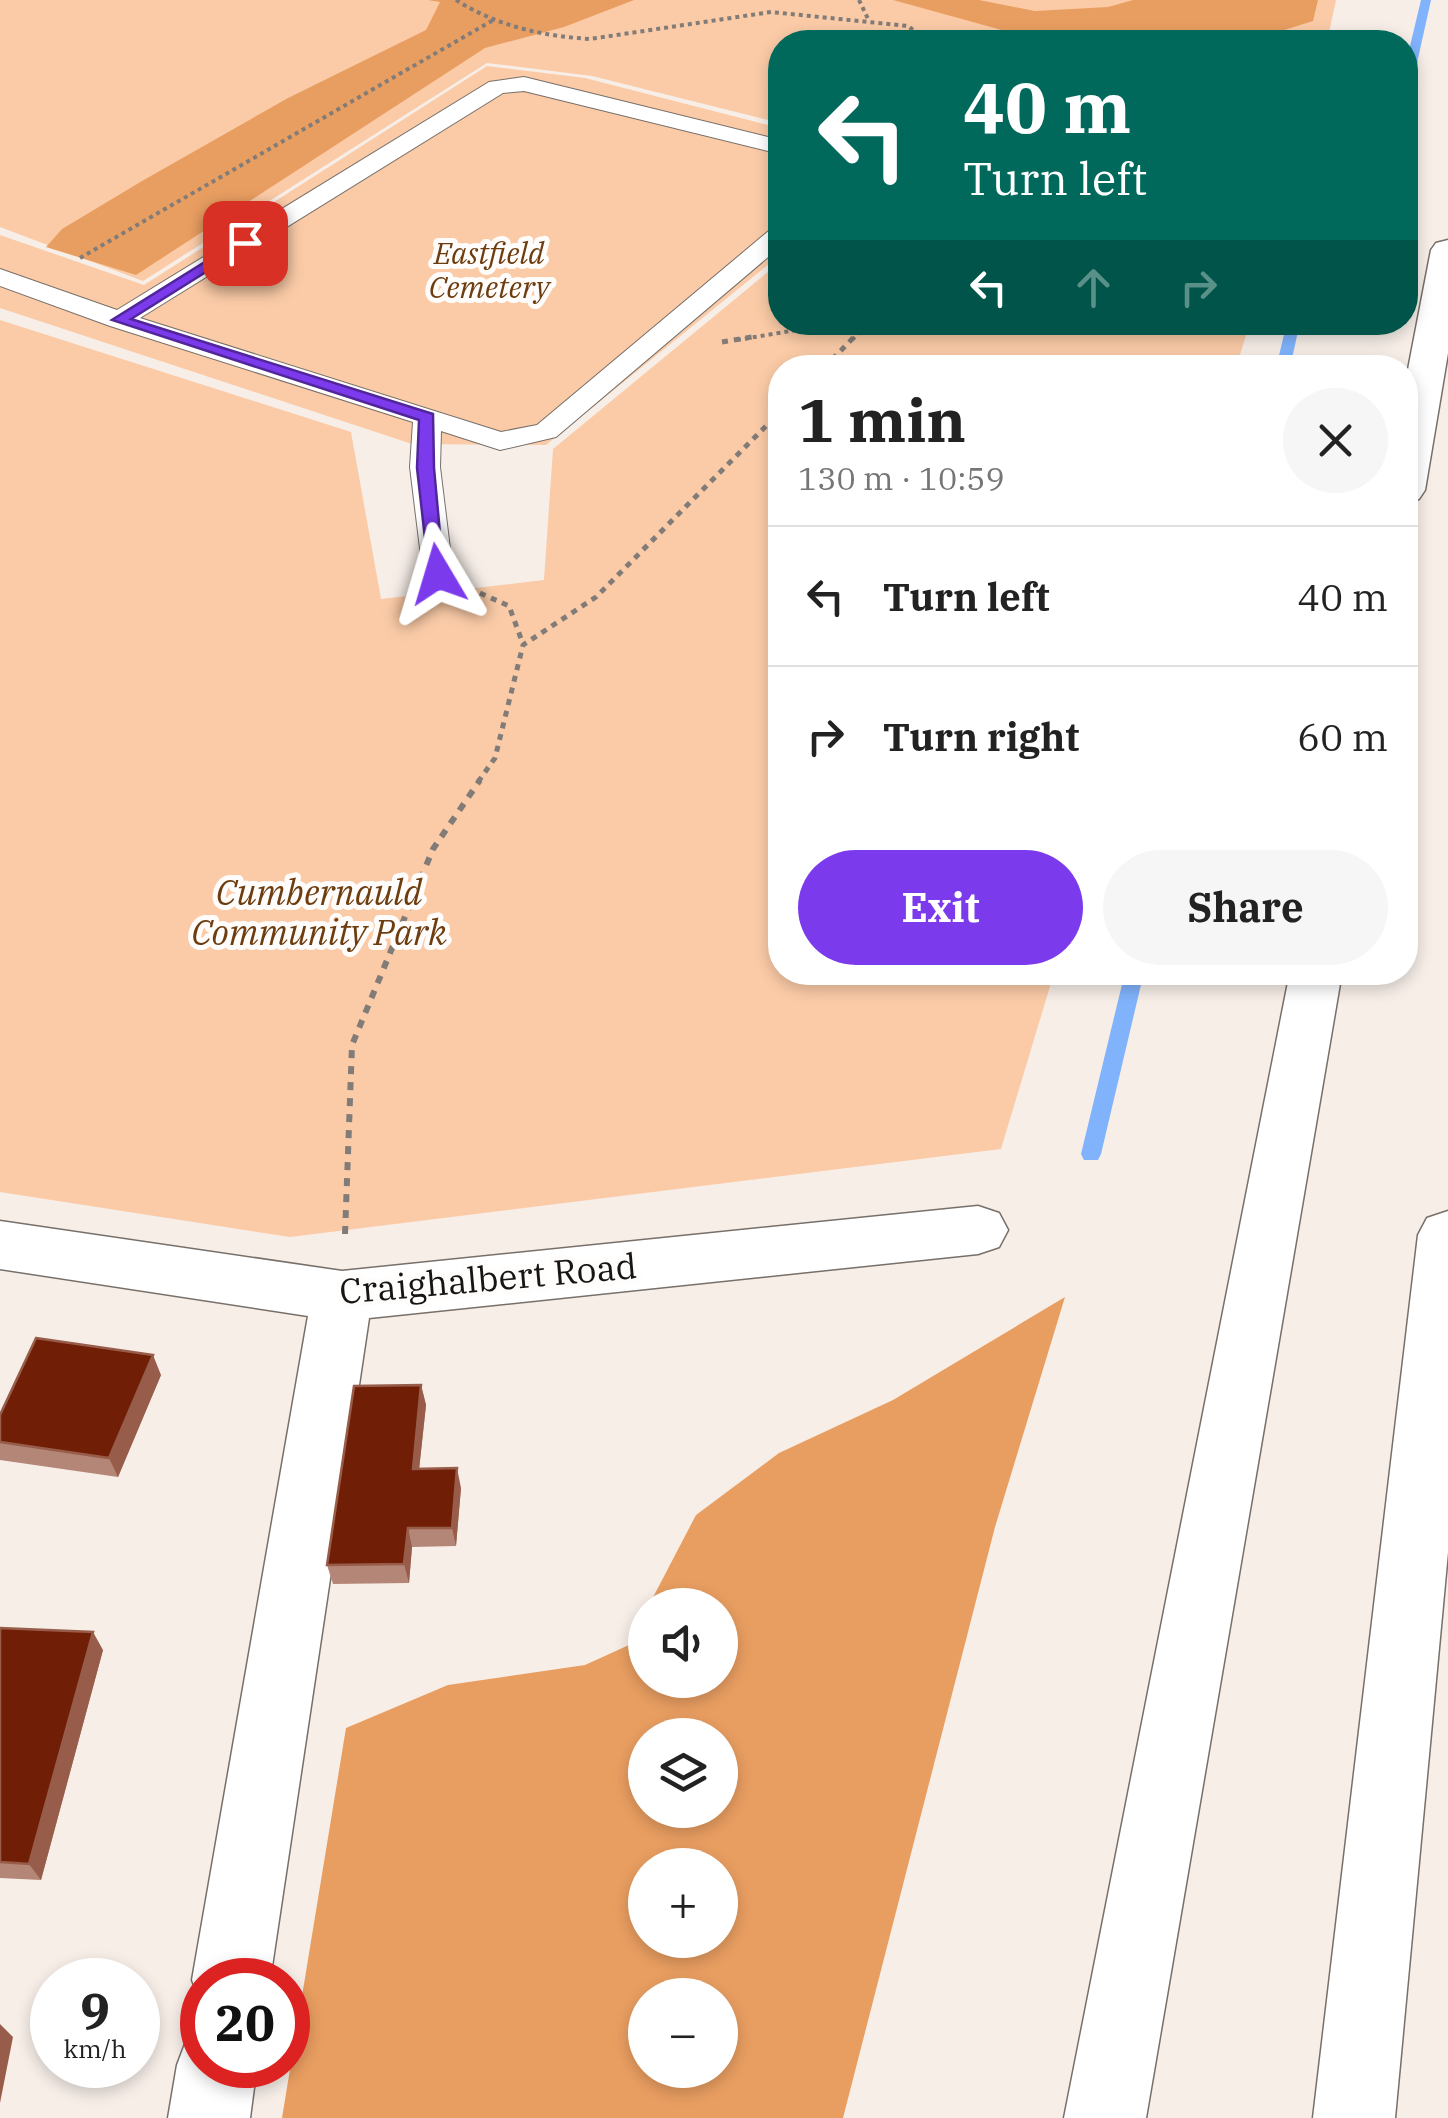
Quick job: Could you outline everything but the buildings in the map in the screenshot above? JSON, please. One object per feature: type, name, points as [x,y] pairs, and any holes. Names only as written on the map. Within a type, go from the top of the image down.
[{"type":"main road","points":[[1418,417],[1448,250]]},
{"type":"main road","points":[[1105,2118],[1314,985]]},
{"type":"main road","name":"Craighalbert Road","points":[[0,1245],[342,1296],[978,1230]]},
{"type":"main road","points":[[1354,2118],[1448,1235]]},
{"type":"main road","points":[[235,1958],[342,1296]]},
{"type":"main road","points":[[208,2118],[213,2088]]},
{"type":"lane","points":[[119,320],[497,88],[524,84],[768,143]]},
{"type":"lane","points":[[0,278],[119,320],[500,440],[546,431],[768,244]]},
{"type":"lane","points":[[428,418],[425,468],[438,574]]},
{"type":"path","points":[[456,0],[495,18],[562,37],[590,39],[771,12],[908,26],[913,30]]},
{"type":"path","points":[[859,0],[870,22]]},
{"type":"path","points":[[28,288],[495,18]]},
{"type":"path","points":[[659,336],[728,343],[772,335]]},
{"type":"path","points":[[837,355],[856,335]]},
{"type":"path","points":[[523,645],[596,597],[768,424]]},
{"type":"path","points":[[342,1296],[352,1044],[433,849],[495,758],[523,645],[508,606],[438,574]]},
{"type":"green space","points":[[0,0],[1336,0],[1330,30],[768,30],[768,120],[592,76],[487,63],[143,281],[0,227]]},
{"type":"green space","name":"Eastfield Cemetery","points":[[487,66],[585,78],[768,125],[768,265],[546,445],[412,444],[0,308],[0,235],[144,285]]},
{"type":"green space","name":"Cumbernauld Community Park","points":[[768,272],[768,335],[1246,335],[1240,355],[768,355],[768,985],[1050,985],[1001,1149],[290,1237],[0,1192],[0,320],[351,432],[381,599],[544,580],[553,449]]},
{"type":"shaded area","points":[[428,0],[634,0],[564,27],[485,48],[136,275],[46,247],[62,229],[142,181],[288,98],[426,30],[440,2]]},
{"type":"shaded area","points":[[893,0],[979,0],[1035,11],[1108,7],[1133,0],[1318,0],[1313,21],[1284,30],[1002,30]]},
{"type":"shaded area","points":[[1065,1297],[995,1527],[843,2118],[282,2118],[287,2088],[310,2088],[308,1958],[346,1728],[448,1685],[585,1665],[628,1645],[628,1698],[738,1698],[738,1588],[658,1588],[696,1515],[779,1453],[893,1400]]},
{"type":"waterway","points":[[1418,34],[1426,0]]},
{"type":"waterway","points":[[1286,355],[1291,335]]},
{"type":"waterway","points":[[1091,1154],[1132,985]]},
{"type":"route","points":[[245,243],[119,320],[428,418],[425,468],[438,574]]}]
